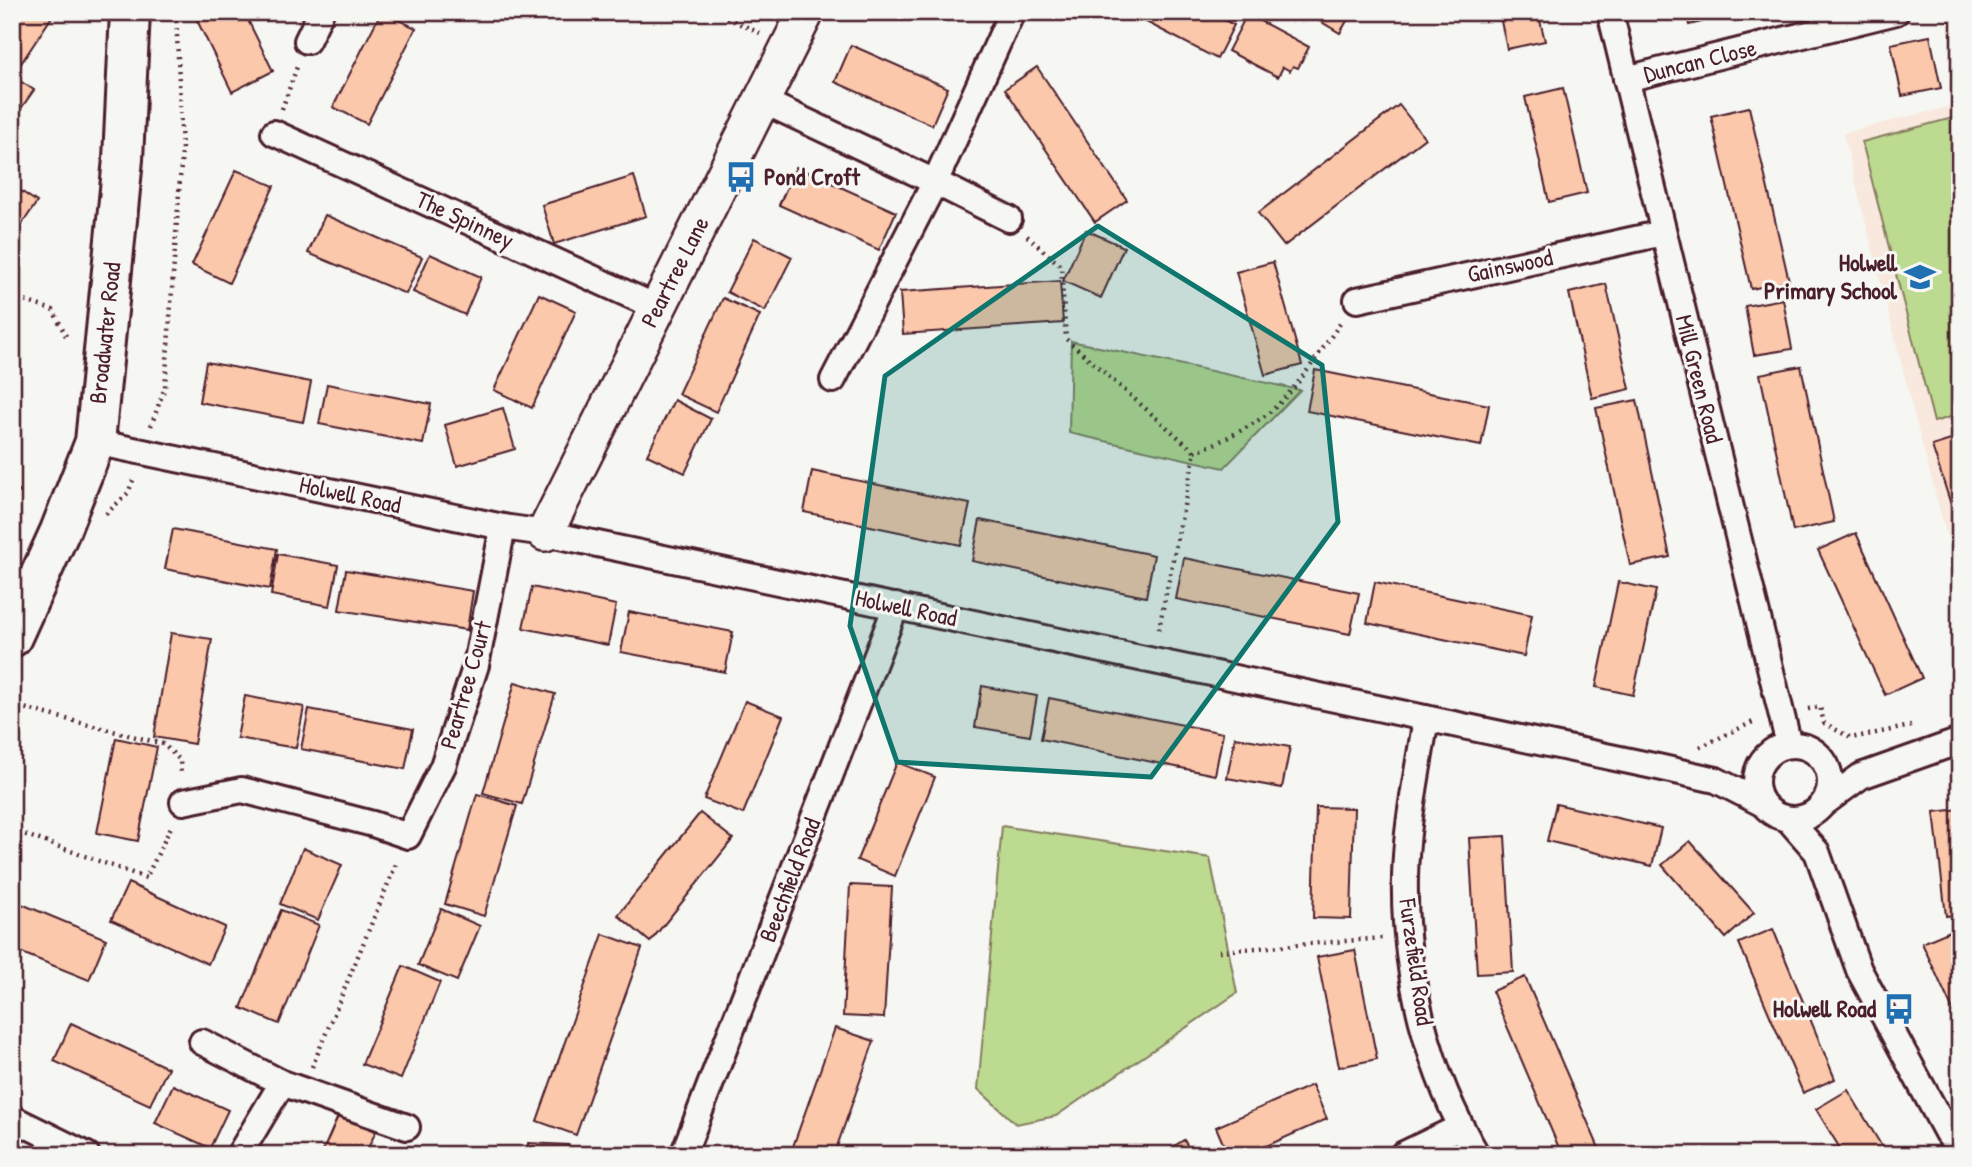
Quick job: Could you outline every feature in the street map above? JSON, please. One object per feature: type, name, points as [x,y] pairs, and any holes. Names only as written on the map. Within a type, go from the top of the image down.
[{"type":"main road","name":"Broadwater Road","points":[[12,637],[60,531],[95,442],[123,159],[130,12]]},
{"type":"street","points":[[307,41],[321,12]]},
{"type":"street","name":"Peartree Lane","points":[[545,533],[806,12]]},
{"type":"street","points":[[834,380],[935,182],[1012,12]]},
{"type":"street","name":"Mill Green Road","points":[[1610,12],[1789,745]]},
{"type":"street","name":"Duncan Close","points":[[1626,79],[1896,12]]},
{"type":"street","points":[[763,101],[1009,219]]},
{"type":"street","name":"The Spinney","points":[[274,132],[656,307]]},
{"type":"street","name":"Gainswood","points":[[1357,300],[1663,233]]},
{"type":"street","name":"Holwell Road","points":[[95,442],[896,606],[1716,780],[1761,803]]},
{"type":"street","name":"Peartree Court","points":[[408,836],[443,766],[476,665],[503,527]]},
{"type":"street","name":"Beechfield Road","points":[[683,1155],[896,606]]},
{"type":"street","name":"Furzefield Road","points":[[1426,718],[1410,820],[1405,878],[1408,936],[1417,996],[1429,1048],[1460,1127],[1477,1155]]},
{"type":"street","points":[[1765,757],[1756,776],[1756,790],[1761,803],[1776,816],[1787,819],[1803,818],[1861,776],[1960,741]]},
{"type":"street","points":[[1716,780],[1765,757],[1777,748],[1803,746],[1815,752],[1827,767],[1830,779],[1829,791],[1822,806],[1817,852]]},
{"type":"street","points":[[183,802],[242,790],[373,824],[408,836]]},
{"type":"street","points":[[1787,819],[1817,852],[1859,971],[1947,1133],[1960,1149]]},
{"type":"street","points":[[202,1042],[282,1083],[407,1127]]},
{"type":"street","points":[[239,1155],[282,1083]]},
{"type":"street","points":[[12,1118],[87,1155]]},
{"type":"street","points":[[1402,1155],[1460,1127]]},
{"type":"path","points":[[715,12],[790,47]]},
{"type":"path","points":[[274,132],[307,41]]},
{"type":"path","points":[[1009,219],[1060,267],[1066,339],[1195,452]]},
{"type":"path","points":[[12,297],[53,310],[67,338]]},
{"type":"path","points":[[1195,452],[1211,446],[1271,412],[1305,372],[1357,300]]},
{"type":"path","points":[[1152,662],[1195,452]]},
{"type":"path","points":[[12,487],[22,490],[12,495]]},
{"type":"path","points":[[12,705],[163,744],[180,761],[183,802],[146,878],[12,830]]},
{"type":"path","points":[[1819,707],[1824,723],[1852,738],[1916,725]]},
{"type":"path","points":[[1707,743],[1752,721]]},
{"type":"path","points":[[282,1083],[310,1071],[408,836]]},
{"type":"path","points":[[1219,951],[1408,936]]},
{"type":"highlighted area","points":[[1098,226],[1322,365],[1338,522],[1151,777],[897,762],[850,626],[885,376]]},
{"type":"shaded area","name":"Holwell Primary School","points":[[1960,104],[1960,584],[1843,133]]},
{"type":"green space","name":"Holwell Primary School","points":[[1960,116],[1960,414],[1934,422],[1862,142]]},
{"type":"green space","points":[[1071,341],[1300,390],[1224,468],[1069,433]]},
{"type":"green space","points":[[1002,826],[1210,858],[1237,993],[1056,1116],[1016,1124],[978,1089]]},
{"type":"building","points":[[12,12],[55,12],[20,65],[12,61]]},
{"type":"building","points":[[193,12],[244,12],[273,71],[232,92]]},
{"type":"building","points":[[381,12],[416,28],[367,124],[333,107]]},
{"type":"building","points":[[1127,12],[1209,12],[1234,25],[1217,59]]},
{"type":"building","points":[[1305,12],[1352,12],[1340,33]]},
{"type":"building","points":[[1499,12],[1538,12],[1545,41],[1507,49]]},
{"type":"building","points":[[1686,12],[1725,12],[1726,16],[1689,25]]},
{"type":"building","points":[[1247,14],[1309,47],[1298,68],[1293,66],[1290,71],[1283,67],[1278,77],[1228,51]]},
{"type":"building","points":[[1930,36],[1941,88],[1902,96],[1891,44]]},
{"type":"building","points":[[851,45],[948,88],[932,125],[835,82]]},
{"type":"building","points":[[1037,67],[1127,200],[1095,222],[1005,89]]},
{"type":"building","points":[[12,76],[34,90],[12,121]]},
{"type":"building","points":[[1563,88],[1587,193],[1549,202],[1525,97]]},
{"type":"building","points":[[1399,105],[1425,138],[1284,246],[1258,213]]},
{"type":"building","points":[[1749,107],[1789,281],[1751,289],[1711,116]]},
{"type":"building","points":[[796,167],[896,212],[879,250],[779,205]]},
{"type":"building","points":[[236,170],[274,186],[229,283],[192,265]]},
{"type":"building","points":[[634,176],[646,216],[554,244],[542,205]]},
{"type":"building","points":[[12,185],[37,202],[12,239]]},
{"type":"building","points":[[325,215],[422,257],[406,294],[308,253]]},
{"type":"building","points":[[1086,230],[1124,247],[1101,298],[1063,281]]},
{"type":"building","points":[[754,238],[792,257],[765,311],[727,292]]},
{"type":"building","points":[[430,254],[481,277],[465,315],[413,292]]},
{"type":"building","points":[[1273,262],[1302,365],[1265,375],[1236,272]]},
{"type":"building","points":[[1060,281],[1063,323],[903,334],[900,292]]},
{"type":"building","points":[[1606,284],[1630,389],[1592,398],[1569,293]]},
{"type":"building","points":[[539,294],[576,311],[532,408],[494,390]]},
{"type":"building","points":[[723,298],[760,315],[716,412],[678,394]]},
{"type":"building","points":[[1783,299],[1792,349],[1754,355],[1745,306]]},
{"type":"building","points":[[206,362],[311,382],[303,422],[199,402]]},
{"type":"building","points":[[1801,366],[1834,522],[1793,531],[1760,374]]},
{"type":"building","points":[[1315,370],[1489,405],[1481,446],[1307,411]]},
{"type":"building","points":[[327,384],[431,404],[423,444],[319,424]]},
{"type":"building","points":[[674,400],[711,419],[685,473],[647,455]]},
{"type":"building","points":[[1637,400],[1670,557],[1630,565],[1596,408]]},
{"type":"building","points":[[503,408],[515,449],[457,466],[445,425]]},
{"type":"building","points":[[1960,437],[1960,519],[1956,520],[1932,446]]},
{"type":"building","points":[[812,471],[970,504],[961,545],[804,512]]},
{"type":"building","points":[[980,520],[1154,555],[1146,597],[972,561]]},
{"type":"building","points":[[173,529],[277,549],[270,589],[165,569]]},
{"type":"building","points":[[1856,533],[1922,678],[1885,695],[1818,550]]},
{"type":"building","points":[[278,554],[338,565],[330,606],[271,595]]},
{"type":"building","points":[[1184,558],[1359,593],[1350,634],[1176,599]]},
{"type":"building","points":[[346,570],[473,591],[467,630],[339,610]]},
{"type":"building","points":[[1375,582],[1532,615],[1524,656],[1367,623]]},
{"type":"building","points":[[1618,582],[1656,590],[1633,695],[1596,687]]},
{"type":"building","points":[[532,587],[616,605],[608,645],[523,628]]},
{"type":"building","points":[[629,612],[733,632],[725,672],[621,652]]},
{"type":"building","points":[[171,633],[212,639],[194,744],[154,737]]},
{"type":"building","points":[[515,682],[555,694],[522,804],[483,793]]},
{"type":"building","points":[[982,686],[1037,696],[1030,736],[975,727]]},
{"type":"building","points":[[245,696],[304,707],[296,748],[237,738]]},
{"type":"building","points":[[1049,698],[1223,733],[1215,775],[1041,739]]},
{"type":"building","points":[[745,701],[783,716],[743,814],[704,799]]},
{"type":"building","points":[[309,709],[413,729],[405,769],[301,749]]},
{"type":"building","points":[[1235,737],[1290,747],[1282,788],[1227,778]]},
{"type":"building","points":[[116,738],[157,747],[138,841],[97,833]]},
{"type":"building","points":[[897,762],[935,777],[895,876],[857,860]]},
{"type":"building","points":[[477,794],[517,806],[484,916],[445,904]]},
{"type":"building","points":[[1556,804],[1661,828],[1652,866],[1547,841]]},
{"type":"building","points":[[1316,807],[1354,808],[1351,919],[1313,918]]},
{"type":"building","points":[[1960,809],[1960,914],[1946,916],[1934,812]]},
{"type":"building","points":[[700,813],[733,839],[650,942],[618,915]]},
{"type":"building","points":[[1505,836],[1513,972],[1477,974],[1469,838]]},
{"type":"building","points":[[1690,841],[1754,913],[1726,938],[1662,865]]},
{"type":"building","points":[[303,848],[342,865],[318,920],[280,904]]},
{"type":"building","points":[[128,883],[225,927],[208,964],[111,920]]},
{"type":"building","points":[[850,885],[892,887],[884,1018],[843,1016]]},
{"type":"building","points":[[12,900],[106,939],[89,980],[12,949]]},
{"type":"building","points":[[441,909],[480,926],[457,981],[418,965]]},
{"type":"building","points":[[281,910],[319,925],[279,1024],[241,1008]]},
{"type":"building","points":[[1957,928],[1960,934],[1960,1026],[1922,943]]},
{"type":"building","points":[[1773,929],[1835,1079],[1803,1093],[1739,943]]},
{"type":"building","points":[[603,934],[642,948],[576,1135],[537,1121]]},
{"type":"building","points":[[1355,950],[1377,1059],[1339,1067],[1317,957]]},
{"type":"building","points":[[403,966],[440,982],[401,1079],[362,1064]]},
{"type":"building","points":[[1525,977],[1602,1155],[1562,1155],[1492,991]]},
{"type":"building","points":[[71,1023],[168,1068],[150,1105],[54,1061]]},
{"type":"building","points":[[835,1028],[874,1041],[834,1155],[790,1155]]},
{"type":"building","points":[[173,1085],[228,1110],[210,1148],[155,1123]]},
{"type":"building","points":[[1312,1085],[1327,1119],[1246,1155],[1228,1155],[1216,1127]]},
{"type":"building","points":[[1848,1090],[1887,1155],[1844,1155],[1816,1109]]},
{"type":"building","points":[[339,1114],[376,1131],[365,1155],[321,1155]]},
{"type":"building","points":[[1184,1140],[1193,1155],[1160,1155]]},
{"type":"building","points":[[528,1143],[568,1145],[567,1155],[527,1155]]},
{"type":"place","name":"Pond Croft","points":[[741,177]]},
{"type":"place","name":"Holwell Primary School","points":[[1920,277]]},
{"type":"place","name":"Holwell Road","points":[[1899,1009]]}]
